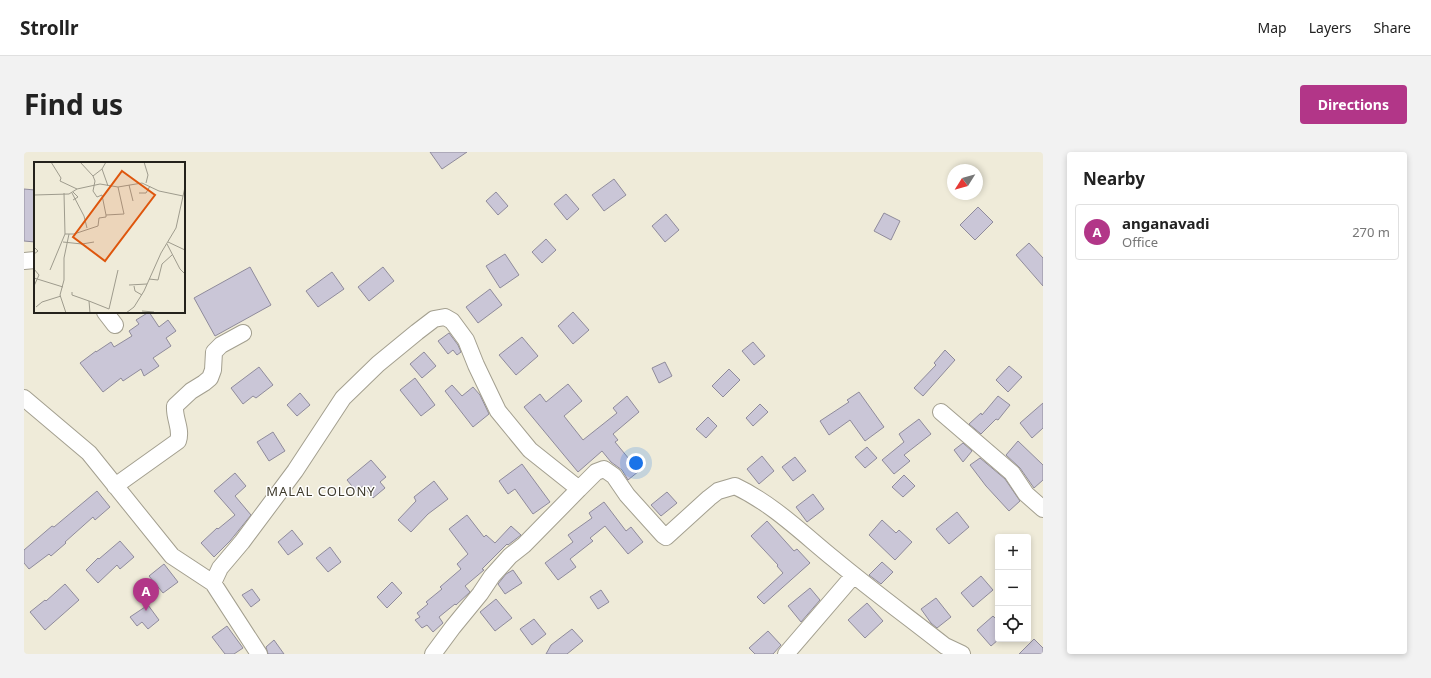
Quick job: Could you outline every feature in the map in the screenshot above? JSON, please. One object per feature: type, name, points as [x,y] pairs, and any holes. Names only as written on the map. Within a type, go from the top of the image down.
[{"type":"street","points":[[24,262],[34,260]]},
{"type":"street","points":[[213,583],[220,568],[242,542],[295,471],[343,398],[378,364],[434,319],[445,317],[452,321],[466,340],[498,411],[530,450],[579,489]]},
{"type":"street","points":[[115,486],[178,441],[180,435],[174,415],[175,406],[191,391],[210,378],[213,370],[214,352],[221,345],[243,333]]},
{"type":"street","points":[[24,398],[89,453],[172,556],[213,583],[259,654]]},
{"type":"street","points":[[941,412],[1012,473],[1026,494],[1043,509]]},
{"type":"street","points":[[433,654],[480,594],[492,576],[510,556],[524,545],[596,472],[604,469],[614,476],[638,508],[666,537],[718,491],[735,486],[768,506],[945,646],[962,654]]},
{"type":"street","points":[[786,654],[854,575]]},
{"type":"building","points":[[430,152],[467,152],[442,169]]},
{"type":"building","points":[[614,179],[626,195],[604,211],[592,195]]},
{"type":"building","points":[[24,189],[34,190],[34,242],[24,241]]},
{"type":"building","points":[[496,192],[508,206],[498,215],[486,201]]},
{"type":"building","points":[[566,194],[579,209],[567,220],[554,204]]},
{"type":"building","points":[[978,207],[993,222],[975,240],[960,225]]},
{"type":"building","points":[[884,213],[900,221],[891,240],[874,231]]},
{"type":"building","points":[[666,214],[679,230],[665,242],[652,226]]},
{"type":"building","points":[[546,239],[556,250],[542,263],[532,252]]},
{"type":"building","points":[[1029,243],[1043,258],[1043,286],[1016,255]]},
{"type":"building","points":[[505,254],[519,275],[500,288],[486,266]]},
{"type":"building","points":[[250,267],[271,305],[215,336],[194,298]]},
{"type":"building","points":[[383,267],[394,281],[369,301],[358,287]]},
{"type":"building","points":[[332,272],[344,289],[318,307],[306,291]]},
{"type":"building","points":[[490,289],[502,305],[478,323],[466,307]]},
{"type":"building","points":[[573,312],[589,330],[573,344],[558,326]]},
{"type":"building","points":[[150,313],[159,327],[168,320],[176,331],[166,338],[171,346],[153,358],[159,366],[144,376],[141,369],[123,381],[121,378],[103,392],[80,363],[111,342],[114,347],[132,336],[129,331],[139,324],[136,320]]},
{"type":"building","points":[[449,333],[458,345],[461,352],[457,355],[453,350],[448,354],[438,341]]},
{"type":"building","points":[[522,337],[538,356],[516,375],[499,355]]},
{"type":"building","points":[[753,342],[765,356],[754,365],[742,351]]},
{"type":"building","points":[[945,350],[955,360],[923,396],[914,388],[936,365],[934,363]]},
{"type":"building","points":[[424,352],[436,366],[422,378],[410,364]]},
{"type":"building","points":[[665,362],[672,376],[659,383],[652,368]]},
{"type":"building","points":[[1009,366],[1022,377],[1008,392],[996,380]]},
{"type":"building","points":[[259,367],[273,385],[256,398],[253,396],[243,404],[231,388]]},
{"type":"building","points":[[729,369],[740,380],[723,397],[712,386]]},
{"type":"building","points":[[415,378],[435,405],[421,416],[400,390]]},
{"type":"building","points":[[568,384],[582,401],[564,416],[583,440],[617,413],[613,408],[627,396],[639,412],[613,434],[618,440],[615,442],[639,471],[628,480],[622,470],[611,462],[602,451],[578,472],[524,407],[540,394],[546,402]]},
{"type":"building","points":[[452,385],[462,396],[473,387],[480,395],[489,414],[473,427],[445,391]]},
{"type":"building","points":[[859,392],[884,427],[865,441],[850,420],[829,435],[820,421],[849,402],[847,400]]},
{"type":"building","points":[[300,393],[310,405],[297,416],[287,405]]},
{"type":"building","points":[[998,396],[1010,405],[998,420],[996,419],[981,434],[969,424],[981,413],[982,415]]},
{"type":"building","points":[[1043,403],[1043,428],[1032,438],[1020,423]]},
{"type":"building","points":[[760,404],[768,412],[753,426],[746,418]]},
{"type":"building","points":[[708,417],[717,426],[706,438],[696,429]]},
{"type":"building","points":[[919,419],[931,434],[904,455],[910,461],[894,474],[882,460],[904,442],[899,434]]},
{"type":"building","points":[[273,432],[285,451],[269,461],[257,442]]},
{"type":"building","points":[[1018,441],[1043,465],[1043,480],[1034,488],[1020,468],[1006,455]]},
{"type":"building","points":[[963,443],[972,451],[963,462],[954,450]]},
{"type":"building","points":[[867,447],[877,458],[865,468],[855,457]]},
{"type":"building","points":[[762,456],[774,471],[759,484],[747,469]]},
{"type":"building","points":[[795,457],[806,471],[793,481],[782,467]]},
{"type":"building","points":[[980,458],[1005,479],[1020,501],[1009,511],[986,486],[970,465]]},
{"type":"building","points":[[371,460],[386,477],[380,482],[385,488],[373,498],[363,486],[356,491],[347,480]]},
{"type":"building","points":[[522,464],[550,502],[533,514],[515,489],[508,494],[499,481]]},
{"type":"building","points":[[235,473],[246,486],[235,496],[251,515],[230,541],[214,557],[201,543],[217,528],[218,529],[235,515],[214,491]]},
{"type":"building","points":[[904,475],[915,486],[903,497],[892,487]]},
{"type":"building","points":[[434,481],[448,499],[428,514],[411,532],[398,520],[416,501],[414,497]]},
{"type":"building","points":[[97,491],[110,507],[95,520],[93,517],[51,556],[49,554],[29,569],[24,563],[24,550]]},
{"type":"building","points":[[667,492],[677,503],[661,516],[651,505]]},
{"type":"building","points":[[813,494],[824,509],[807,522],[796,507]]},
{"type":"building","points":[[604,502],[626,531],[631,527],[643,542],[628,554],[605,526],[590,538],[593,541],[570,559],[576,567],[558,580],[545,563],[573,542],[568,535],[592,518],[589,513]]},
{"type":"building","points":[[957,512],[969,527],[949,544],[936,529]]},
{"type":"building","points":[[467,515],[484,537],[486,535],[495,543],[511,526],[521,535],[508,545],[507,544],[482,569],[484,570],[465,586],[470,592],[456,605],[455,604],[439,617],[443,623],[433,632],[427,625],[422,628],[415,620],[420,617],[417,613],[428,604],[426,602],[442,589],[440,587],[461,569],[457,564],[468,554],[449,529]]},
{"type":"building","points":[[882,520],[896,533],[899,530],[912,542],[895,560],[869,535]]},
{"type":"building","points":[[767,521],[794,551],[797,549],[810,563],[764,604],[757,597],[783,573],[777,566],[778,565],[751,536]]},
{"type":"building","points":[[292,530],[303,544],[288,555],[278,542]]},
{"type":"building","points":[[120,541],[134,557],[120,569],[117,565],[98,583],[86,570],[98,558],[99,559]]},
{"type":"building","points":[[330,547],[341,562],[328,572],[316,558]]},
{"type":"building","points":[[882,562],[893,572],[881,584],[869,575]]},
{"type":"building","points":[[164,564],[178,582],[163,593],[149,576]]},
{"type":"building","points":[[513,570],[522,583],[505,594],[498,584],[506,574]]},
{"type":"building","points":[[981,576],[993,590],[973,607],[961,593]]},
{"type":"building","points":[[392,582],[402,593],[387,608],[377,597]]},
{"type":"building","points":[[65,584],[79,600],[45,630],[30,612],[45,600],[46,601]]},
{"type":"building","points":[[810,588],[820,600],[801,622],[788,606]]},
{"type":"building","points":[[252,589],[260,600],[251,607],[242,595]]},
{"type":"building","points":[[601,590],[609,602],[598,609],[590,597]]},
{"type":"building","points":[[936,598],[951,617],[937,628],[931,623],[921,609]]},
{"type":"building","points":[[496,599],[512,618],[495,631],[480,612]]},
{"type":"building","points":[[867,603],[883,621],[865,638],[848,620]]},
{"type":"building","points":[[148,605],[159,620],[148,629],[142,622],[137,626],[130,617]]},
{"type":"building","points":[[993,616],[995,618],[996,642],[991,646],[977,630]]},
{"type":"building","points":[[534,619],[546,634],[532,645],[520,629]]},
{"type":"building","points":[[227,626],[243,648],[234,654],[225,654],[212,637]]},
{"type":"building","points":[[572,629],[583,641],[567,654],[546,654],[551,645]]},
{"type":"building","points":[[768,631],[781,645],[773,654],[755,654],[749,648]]},
{"type":"building","points":[[1034,639],[1043,648],[1043,654],[1019,654]]},
{"type":"building","points":[[274,640],[284,654],[268,654],[266,647]]},
{"type":"place","name":"anganavadi","points":[[146,611]]},
{"type":"district","name":"MALAL COLONY","points":[[321,491]]}]
